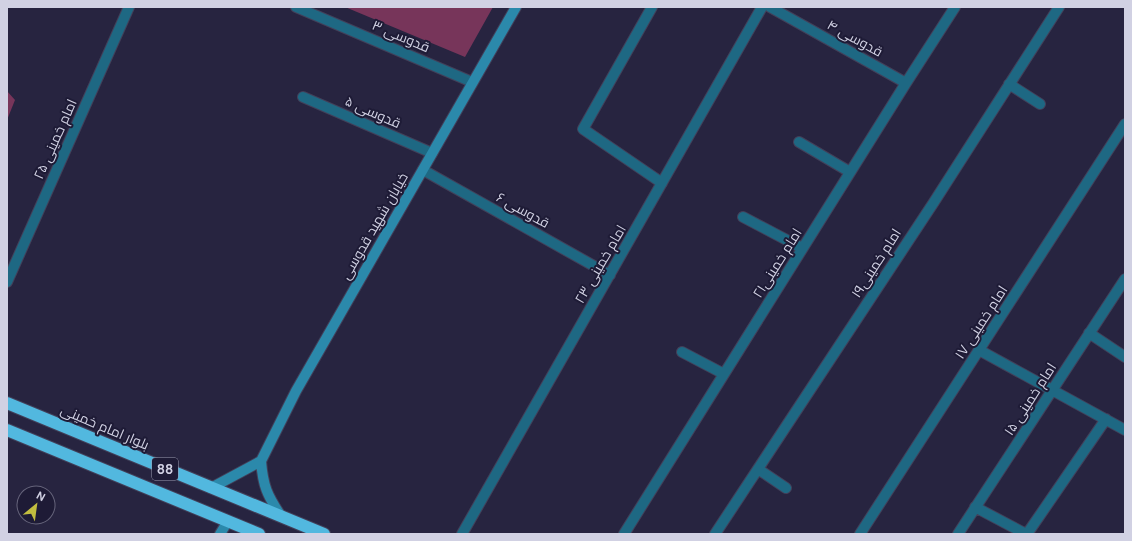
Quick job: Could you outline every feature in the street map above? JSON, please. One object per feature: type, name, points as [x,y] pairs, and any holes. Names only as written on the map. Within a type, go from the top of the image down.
[{"type":"highway","name":"بلوار امام خمینی","points":[[7,403],[324,534]]},
{"type":"highway","name":"88","points":[[7,430],[260,534]]},
{"type":"main road","name":"خیابان شهید قدوسی","points":[[261,461],[296,391],[516,7]]},
{"type":"main road","points":[[211,488],[261,461],[262,477],[268,497],[281,516]]},
{"type":"main road","points":[[220,534],[228,521]]},
{"type":"street","name":"امام خمینی ۲۵","points":[[7,282],[129,7]]},
{"type":"street","name":"قدوسی ۳","points":[[296,7],[472,82]]},
{"type":"street","points":[[652,7],[583,129],[662,183]]},
{"type":"street","name":"امام خمینی ۲۳","points":[[462,534],[762,7]]},
{"type":"street","name":"قدوسی ۴","points":[[770,7],[906,83]]},
{"type":"street","name":"امام خمینی۲۱","points":[[624,534],[802,248],[955,7]]},
{"type":"street","name":"امام خمینی۱۹","points":[[715,534],[1060,7]]},
{"type":"street","points":[[1009,84],[1040,104]]},
{"type":"street","name":"قدوسی ۵","points":[[303,97],[432,153]]},
{"type":"street","name":"امام خمینی ۱۷","points":[[860,534],[1125,124]]},
{"type":"street","points":[[799,142],[850,172]]},
{"type":"street","name":"قدوسی ۶","points":[[423,170],[610,275]]},
{"type":"street","points":[[743,217],[802,248]]},
{"type":"street","name":"امام خمینی ۱۵","points":[[958,534],[1125,278]]},
{"type":"street","points":[[1089,333],[1125,357]]},
{"type":"street","points":[[979,350],[1125,430]]},
{"type":"street","points":[[682,352],[724,374]]},
{"type":"street","points":[[975,507],[1026,534],[1106,419]]},
{"type":"street","points":[[758,469],[786,488]]},
{"type":"shaded area","points":[[345,7],[493,7],[465,57]]},
{"type":"shaded area","points":[[7,91],[15,100],[7,120]]}]
